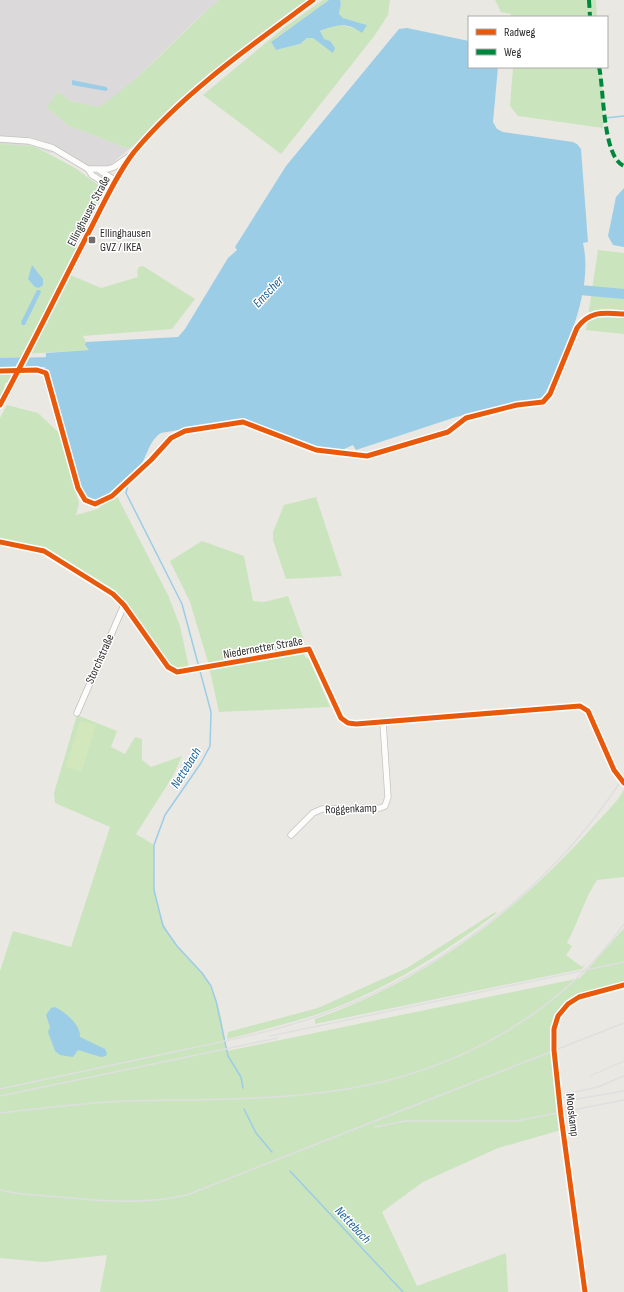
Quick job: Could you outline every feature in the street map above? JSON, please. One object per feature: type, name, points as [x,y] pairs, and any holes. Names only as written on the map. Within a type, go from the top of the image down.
[{"type":"main road","name":"Ellinghauser Straße","points":[[0,405],[112,188],[133,154],[170,114],[202,86],[313,0]]},
{"type":"street","name":"Ellinghauser Straße","points":[[0,139],[29,141],[52,148],[88,169],[92,175],[112,188]]},
{"type":"street","name":"Ellinghauser Straße","points":[[88,169],[104,170],[114,167],[133,154]]},
{"type":"street","name":"Ellinghauser Straße","points":[[97,169],[116,181]]},
{"type":"street","name":"Niedernetter Straße","points":[[0,542],[44,551],[113,594],[124,605],[168,667],[177,672],[207,668],[309,649],[341,718],[348,723],[356,724],[383,723],[575,706],[582,707],[592,719],[614,770],[624,783]]},
{"type":"street","name":"Storchstraße","points":[[78,713],[124,605]]},
{"type":"street","name":"Roggenkamp","points":[[291,835],[299,829],[313,813],[322,809],[380,808],[385,806],[388,796],[383,723]]},
{"type":"street","name":"Mooskamp","points":[[586,1292],[559,1099],[554,1050],[554,1029],[558,1016],[568,1004],[579,997],[624,985]]},
{"type":"shaded area","points":[[0,0],[219,0],[196,20],[123,91],[99,107],[70,101],[58,92],[47,107],[67,125],[129,149],[107,168],[88,167],[60,150],[50,153],[34,146],[0,144]]},
{"type":"green space","points":[[219,0],[313,0],[277,26],[129,149],[67,125],[47,107],[58,92],[70,101],[99,107],[131,83]]},
{"type":"green space","points":[[323,0],[329,0],[271,42],[276,50],[300,44],[307,38],[313,38],[320,43],[324,39],[319,32],[337,24],[357,29],[367,25],[343,18],[339,14],[341,3],[340,0],[390,0],[388,15],[375,35],[281,154],[203,95],[285,27]]},
{"type":"green space","points":[[495,0],[596,0],[597,16],[511,16],[511,14],[501,12]]},
{"type":"green space","points":[[513,68],[602,68],[603,128],[518,116],[510,106]]},
{"type":"green space","points":[[0,144],[34,146],[75,168],[101,187],[100,196],[80,235],[68,274],[101,288],[138,277],[137,271],[139,267],[143,266],[195,299],[172,329],[83,336],[86,342],[85,345],[90,350],[23,354],[13,381],[5,383],[0,405]]},
{"type":"green space","points":[[598,250],[624,253],[624,334],[586,330]]},
{"type":"green space","points":[[7,405],[38,413],[60,434],[79,503],[76,515],[98,509],[116,494],[168,595],[180,626],[189,668],[186,671],[168,667],[119,598],[53,556],[0,542],[0,418]]},
{"type":"green space","points":[[316,497],[342,576],[286,579],[273,540],[273,532],[284,505]]},
{"type":"green space","points":[[202,541],[244,556],[253,601],[264,602],[288,596],[304,640],[301,646],[305,657],[309,659],[330,707],[219,712],[208,662],[190,602],[170,561]]},
{"type":"green space","points":[[77,715],[117,731],[111,747],[125,754],[135,737],[142,739],[142,760],[151,767],[182,756],[173,776],[136,834],[154,845],[154,885],[163,923],[177,946],[207,980],[214,993],[221,1018],[227,1051],[580,978],[624,928],[624,985],[579,997],[557,1014],[552,1041],[561,1130],[498,1148],[423,1182],[382,1212],[417,1286],[506,1253],[508,1292],[100,1292],[107,1255],[43,1262],[0,1258],[0,971],[13,931],[71,947],[110,827],[55,803],[54,793]]},
{"type":"green space","points":[[80,721],[96,725],[82,772],[66,767]]},
{"type":"green space","points":[[624,789],[624,877],[597,880],[588,895],[567,943],[572,946],[566,955],[582,967],[586,963],[582,969],[315,1024],[315,1019],[354,1004],[392,986],[428,966],[496,919],[528,892],[558,863],[612,806]]},
{"type":"green space","points":[[495,912],[497,913],[431,959],[384,986],[359,998],[309,1017],[227,1039],[228,1032],[318,1008],[407,968]]},
{"type":"water","points":[[329,0],[340,0],[341,3],[339,14],[343,18],[367,25],[362,33],[351,27],[341,25],[320,31],[324,39],[330,41],[335,48],[333,53],[313,38],[307,38],[300,44],[276,50],[271,42]]},
{"type":"water","points":[[407,28],[468,41],[468,68],[498,68],[493,122],[497,129],[503,132],[573,142],[581,149],[588,242],[583,243],[585,281],[576,320],[569,340],[545,394],[541,398],[535,400],[511,403],[456,417],[356,450],[353,445],[342,450],[327,450],[243,419],[161,433],[150,445],[141,465],[132,475],[105,496],[93,500],[88,498],[83,493],[79,485],[49,375],[45,370],[46,353],[89,350],[85,345],[86,342],[178,337],[185,329],[228,258],[237,250],[235,247],[286,166],[399,29]]},
{"type":"water","points":[[72,80],[106,87],[108,89],[106,91],[72,85]]},
{"type":"water","points":[[624,188],[624,247],[613,245],[608,236],[616,197]]},
{"type":"water","points":[[32,265],[43,279],[43,285],[39,288],[35,287],[28,279]]},
{"type":"water","points":[[37,290],[40,290],[41,292],[25,325],[22,325],[21,322]]},
{"type":"water","points":[[55,1007],[72,1019],[80,1032],[80,1037],[105,1049],[107,1053],[106,1056],[101,1057],[78,1050],[73,1057],[60,1055],[55,1051],[48,1032],[50,1027],[46,1015],[51,1008]]},
{"type":"waterway","points":[[605,118],[624,116]]},
{"type":"waterway","name":"Emscher","points":[[569,289],[624,294]]},
{"type":"waterway","name":"Emscher","points":[[0,363],[58,362]]},
{"type":"waterway","name":"Nettebach","points":[[130,475],[126,493],[182,604],[211,712],[210,746],[201,763],[165,815],[154,845],[154,890],[163,926],[177,946],[202,973],[211,986],[216,1001],[228,1056],[241,1077],[243,1088]]},
{"type":"waterway","name":"Nettebach","points":[[244,1109],[256,1133],[272,1152]]},
{"type":"waterway","name":"Nettebach","points":[[290,1171],[403,1292]]},
{"type":"tram line","points":[[590,1076],[624,1061]]},
{"type":"railway","points":[[0,1089],[231,1040],[283,1027],[318,1016],[364,998],[408,976],[450,950],[491,921],[529,889],[564,854],[596,816],[624,776]]},
{"type":"railway","points":[[0,1113],[126,1101],[236,1099],[292,1096],[347,1089],[388,1080],[427,1068],[465,1053],[502,1034],[537,1011],[569,986],[598,956],[624,924]]},
{"type":"railway","points":[[270,1036],[624,962]]},
{"type":"railway","points":[[0,1190],[29,1195],[123,1201],[154,1200],[187,1195],[624,1023]]},
{"type":"railway","points":[[0,1096],[278,1038]]},
{"type":"railway","points":[[565,1094],[598,1087],[624,1076]]},
{"type":"railway","points":[[571,1100],[624,1091]]},
{"type":"railway","points":[[375,1127],[405,1121],[516,1121],[624,1100]]},
{"type":"marked path","points":[[589,0],[590,16]]},
{"type":"marked path","points":[[599,68],[608,136],[617,160],[624,166]]},
{"type":"cycle path","points":[[0,405],[122,169],[134,152],[153,130],[196,90],[242,52],[313,0]]},
{"type":"cycle path","points":[[0,371],[37,370],[46,373],[78,488],[85,500],[95,504],[112,496],[151,460],[171,438],[185,431],[243,422],[316,450],[367,456],[448,432],[466,418],[517,405],[543,402],[550,394],[577,328],[582,322],[592,315],[604,313],[624,314]]},
{"type":"cycle path","points":[[0,542],[44,551],[113,594],[124,605],[168,667],[177,672],[309,649],[341,718],[348,723],[356,724],[580,706],[588,711],[614,770],[624,783]]},
{"type":"cycle path","points":[[585,1292],[561,1116],[554,1050],[554,1029],[558,1016],[568,1004],[579,997],[624,985]]},
{"type":"place","name":"Ellinghausen GVZ / IKEA","points":[[92,240]]}]
